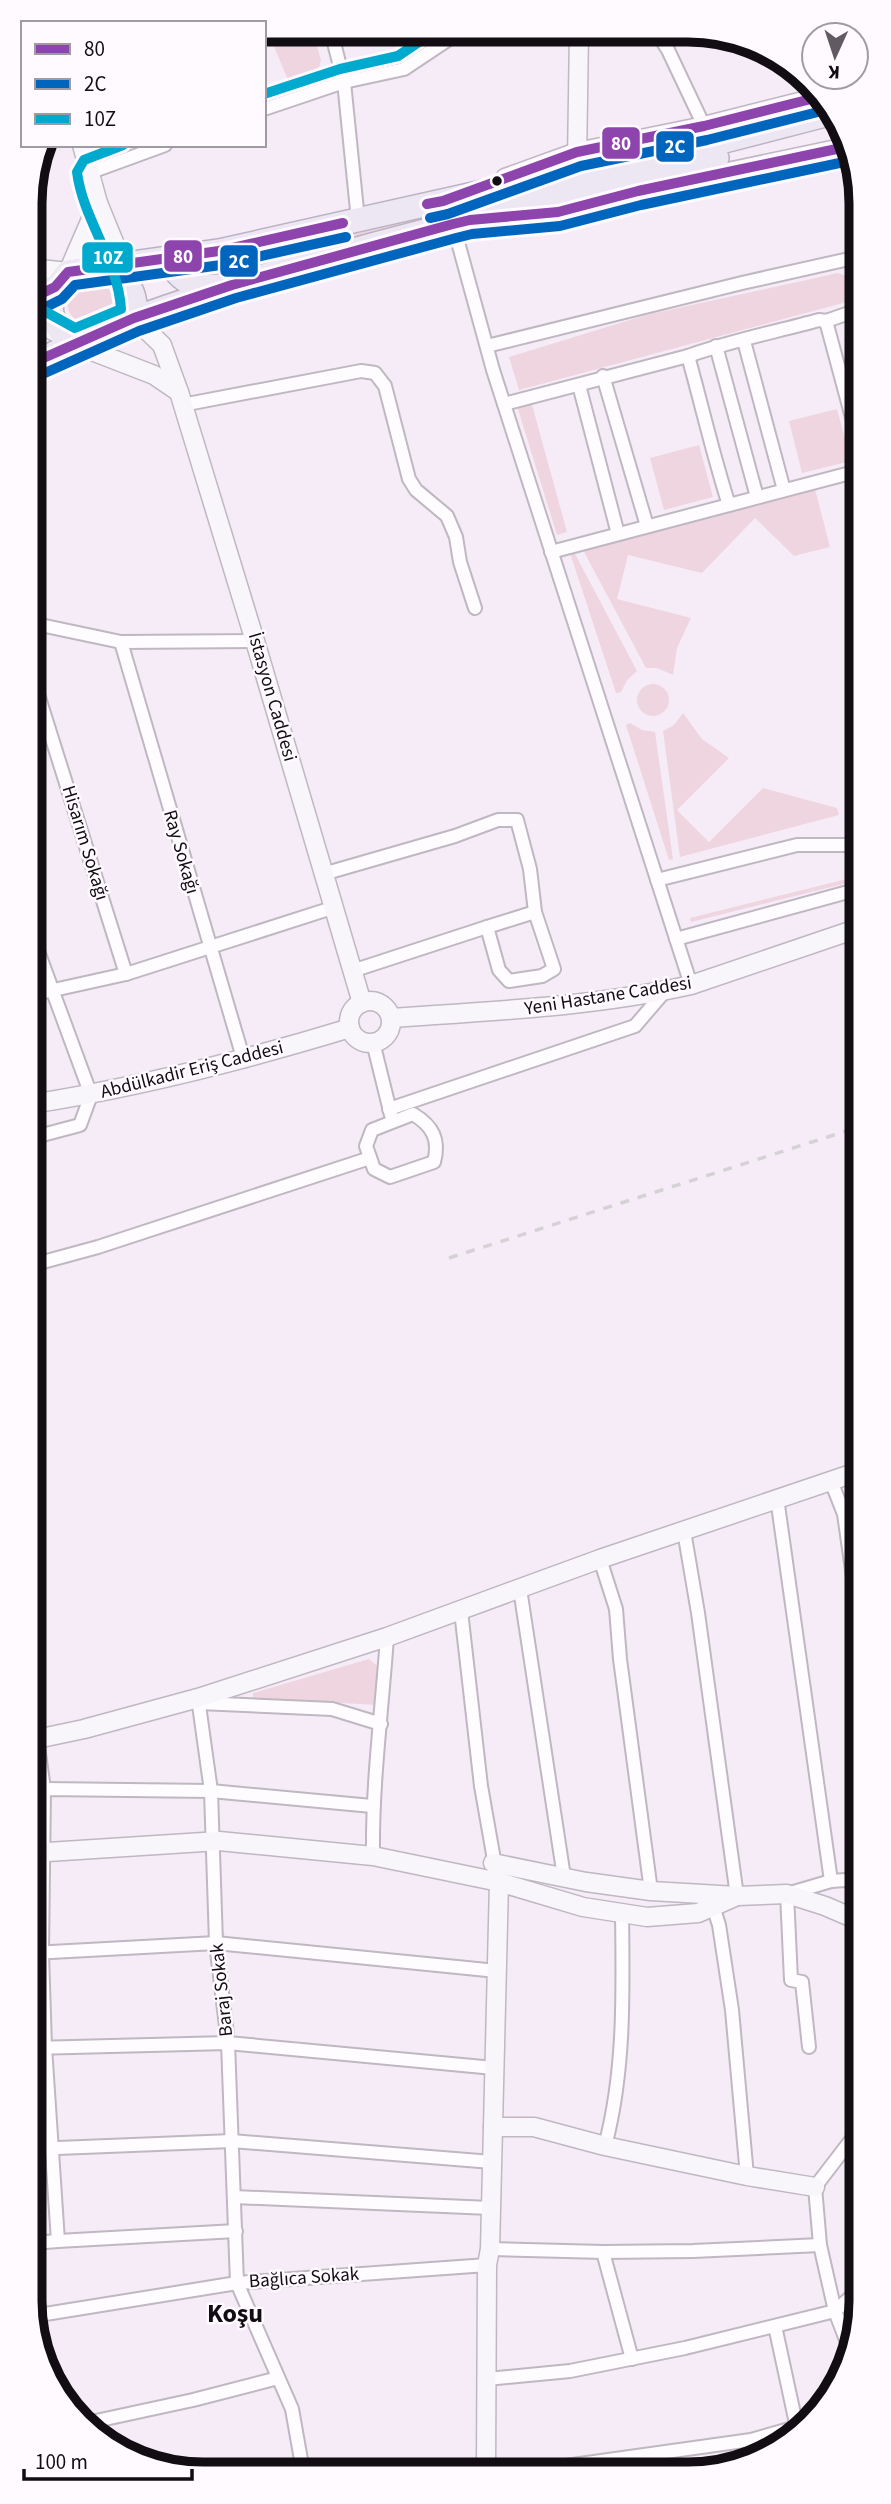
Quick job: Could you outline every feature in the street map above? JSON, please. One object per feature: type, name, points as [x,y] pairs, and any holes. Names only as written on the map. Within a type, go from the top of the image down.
[{"type":"highway","points":[[233,285],[194,285],[183,280],[177,273],[179,265],[189,258],[443,201],[577,162],[713,144],[822,115]]},
{"type":"highway","points":[[42,357],[69,340],[233,285],[461,222],[831,129]]},
{"type":"highway","points":[[42,292],[62,280],[219,251]]},
{"type":"highway","points":[[120,271],[136,309],[134,318]]},
{"type":"highway","points":[[62,280],[51,310],[55,324],[69,340]]},
{"type":"street","points":[[334,42],[344,82],[358,220]]},
{"type":"street","points":[[266,108],[344,82],[404,69],[446,42]]},
{"type":"street","points":[[579,42],[577,162],[811,99]]},
{"type":"street","points":[[663,42],[704,126]]},
{"type":"street","points":[[83,147],[120,271]]},
{"type":"street","points":[[91,172],[146,148]]},
{"type":"street","points":[[691,985],[504,404],[487,346],[461,222],[558,212],[638,191],[839,149]]},
{"type":"street","points":[[42,272],[62,280],[98,203]]},
{"type":"street","points":[[487,346],[849,259]]},
{"type":"street","points":[[504,404],[579,386],[603,376],[688,356],[716,346],[818,320],[827,321],[849,312]]},
{"type":"street","name":"İstasyon Caddesi","points":[[134,318],[162,345],[180,399],[256,640],[332,908],[362,1003]]},
{"type":"street","points":[[827,321],[849,405]]},
{"type":"street","points":[[42,325],[69,340],[154,375],[180,399],[361,371],[375,373],[385,386],[409,479],[416,490],[447,516],[456,537],[460,562],[475,608]]},
{"type":"street","points":[[744,341],[784,490]]},
{"type":"street","points":[[716,346],[757,497]]},
{"type":"street","points":[[688,356],[705,416],[707,435],[729,505]]},
{"type":"street","points":[[603,376],[647,526]]},
{"type":"street","points":[[579,386],[618,534]]},
{"type":"street","points":[[551,552],[849,473]]},
{"type":"street","points":[[42,625],[121,642],[256,640]]},
{"type":"street","name":"Ray Sokağı","points":[[121,642],[244,1061]]},
{"type":"street","name":"Hisarım Sokağı","points":[[42,707],[126,974]]},
{"type":"street","points":[[323,874],[455,836],[499,820],[517,820],[530,869],[535,912],[554,969],[542,976],[509,981],[499,970],[486,927]]},
{"type":"street","points":[[657,880],[797,845],[849,845]]},
{"type":"street","points":[[676,939],[849,892]]},
{"type":"street","points":[[42,992],[126,974],[332,908]]},
{"type":"street","points":[[352,971],[535,912]]},
{"type":"street","name":"Yeni Hastane Caddesi","points":[[391,1018],[528,1009],[665,991],[691,985],[849,931]]},
{"type":"street","points":[[42,962],[91,1095],[80,1125],[42,1135]]},
{"type":"street","points":[[388,1109],[635,1026],[665,991]]},
{"type":"street","points":[[372,1001],[385,1006],[391,1018],[385,1037],[373,1042],[359,1039],[351,1028],[351,1015],[362,1003],[372,1001]]},
{"type":"street","name":"Abdülkadir Eriş Caddesi","points":[[42,1102],[91,1095],[244,1061],[351,1028]]},
{"type":"street","points":[[373,1042],[393,1122]]},
{"type":"street","points":[[413,1114],[428,1123],[438,1148],[434,1162],[390,1177],[373,1169],[370,1158],[366,1146],[372,1130],[413,1114]]},
{"type":"street","points":[[42,1262],[98,1247],[370,1158]]},
{"type":"street","points":[[42,1737],[198,1701],[461,1611],[600,1559],[849,1475]]},
{"type":"street","points":[[831,1481],[844,1514],[849,1546]]},
{"type":"street","points":[[777,1498],[831,1881]]},
{"type":"street","points":[[684,1531],[737,1896]]},
{"type":"street","points":[[600,1559],[616,1609],[620,1659],[651,1891]]},
{"type":"street","points":[[520,1589],[564,1877]]},
{"type":"street","points":[[461,1611],[481,1786],[493,1863],[499,1882],[486,2462]]},
{"type":"street","points":[[373,1856],[372,1806],[387,1637]]},
{"type":"street","points":[[198,1701],[332,1709],[381,1724]]},
{"type":"street","name":"Baraj Sokak","points":[[198,1701],[211,1791],[216,1943],[228,2043],[237,2283]]},
{"type":"street","points":[[42,1790],[211,1791],[372,1806]]},
{"type":"street","points":[[42,1853],[212,1842],[373,1856],[499,1882],[583,1907],[647,1917],[698,1913],[737,1896]]},
{"type":"street","points":[[493,1863],[651,1891],[737,1896],[787,1894],[831,1881],[849,1880]]},
{"type":"street","points":[[787,1894],[849,1916]]},
{"type":"street","points":[[787,1894],[791,1980],[802,1982],[809,2048]]},
{"type":"street","points":[[713,1906],[719,1925],[732,2010],[747,2176]]},
{"type":"street","points":[[605,2146],[615,2108],[623,1992],[622,1914]]},
{"type":"street","points":[[42,1953],[216,1943],[496,1971]]},
{"type":"street","points":[[42,2048],[228,2043],[494,2068]]},
{"type":"street","points":[[42,2071],[52,2148],[58,2241]]},
{"type":"street","points":[[493,2127],[534,2127],[605,2146],[747,2176],[815,2187]]},
{"type":"street","points":[[42,2149],[232,2141],[492,2162]]},
{"type":"street","points":[[845,2337],[835,2311],[820,2245],[815,2187],[849,2143]]},
{"type":"street","points":[[234,2197],[490,2208]]},
{"type":"street","points":[[42,2242],[236,2231]]},
{"type":"street","name":"Bağlıca Sokak","points":[[301,2462],[292,2409],[237,2283],[489,2257],[820,2245]]},
{"type":"street","points":[[603,2252],[632,2359]]},
{"type":"street","points":[[42,2314],[237,2283]]},
{"type":"street","points":[[487,2379],[570,2371],[632,2359],[835,2311],[849,2299]]},
{"type":"street","points":[[775,2326],[799,2417]]},
{"type":"street","points":[[96,2421],[278,2378]]},
{"type":"street","points":[[594,2462],[751,2440],[782,2432]]},
{"type":"shaded area","points":[[272,42],[316,42],[321,60],[317,76],[291,87]]},
{"type":"shaded area","points":[[554,179],[557,187],[280,257],[201,282],[198,267]]},
{"type":"shaded area","points":[[838,273],[849,277],[849,301],[519,390],[509,357],[646,315]]},
{"type":"shaded area","points":[[90,279],[106,286],[113,302],[106,318],[90,325],[74,318],[67,302],[74,286]]},
{"type":"shaded area","points":[[531,401],[567,532],[557,535],[517,406]]},
{"type":"shaded area","points":[[837,409],[849,461],[802,473],[789,421]]},
{"type":"shaded area","points":[[699,445],[713,497],[664,510],[650,458]]},
{"type":"shaded area","points":[[815,489],[830,547],[794,556],[755,518],[702,573],[628,555],[617,599],[691,618],[677,648],[673,675],[657,668],[646,668],[583,550]]},
{"type":"shaded area","points":[[574,552],[637,671],[627,680],[621,692],[616,693],[570,553]]},
{"type":"shaded area","points":[[653,684],[664,689],[669,700],[664,711],[653,716],[642,711],[637,700],[642,689]]},
{"type":"shaded area","points":[[683,713],[702,739],[729,758],[677,810],[709,842],[763,788],[837,808],[839,815],[680,857],[663,731],[674,725]]},
{"type":"shaded area","points":[[630,723],[642,730],[655,732],[673,859],[669,860],[626,725]]},
{"type":"shaded area","points":[[849,878],[849,882],[691,922],[690,918]]},
{"type":"shaded area","points":[[369,1659],[381,1669],[377,1705],[253,1698],[253,1693]]},
{"type":"railway","points":[[449,1258],[849,1130]]},
{"type":"transit line","name":"10Z","points":[[266,93],[340,69],[398,56],[419,42]]},
{"type":"transit line","name":"80","points":[[427,204],[443,201],[577,152],[704,126],[811,99]]},
{"type":"transit line","name":"2C","points":[[430,218],[581,166],[707,140],[820,112]]},
{"type":"transit line","name":"10Z","points":[[42,310],[75,328],[121,309],[114,274],[86,207],[77,172],[84,160],[118,147]]},
{"type":"transit line","name":"80","points":[[42,359],[134,318],[232,285],[453,224],[558,212],[638,191],[839,149]]},
{"type":"transit line","name":"2C","points":[[42,374],[139,331],[236,298],[456,238],[472,234],[560,226],[641,205],[843,162]]},
{"type":"transit line","name":"80","points":[[42,293],[55,287],[68,272],[219,251],[343,223]]},
{"type":"transit line","name":"2C","points":[[42,309],[62,299],[75,285],[221,265],[346,237]]},
{"type":"district","name":"Koşu","points":[[235,2313]]}]
